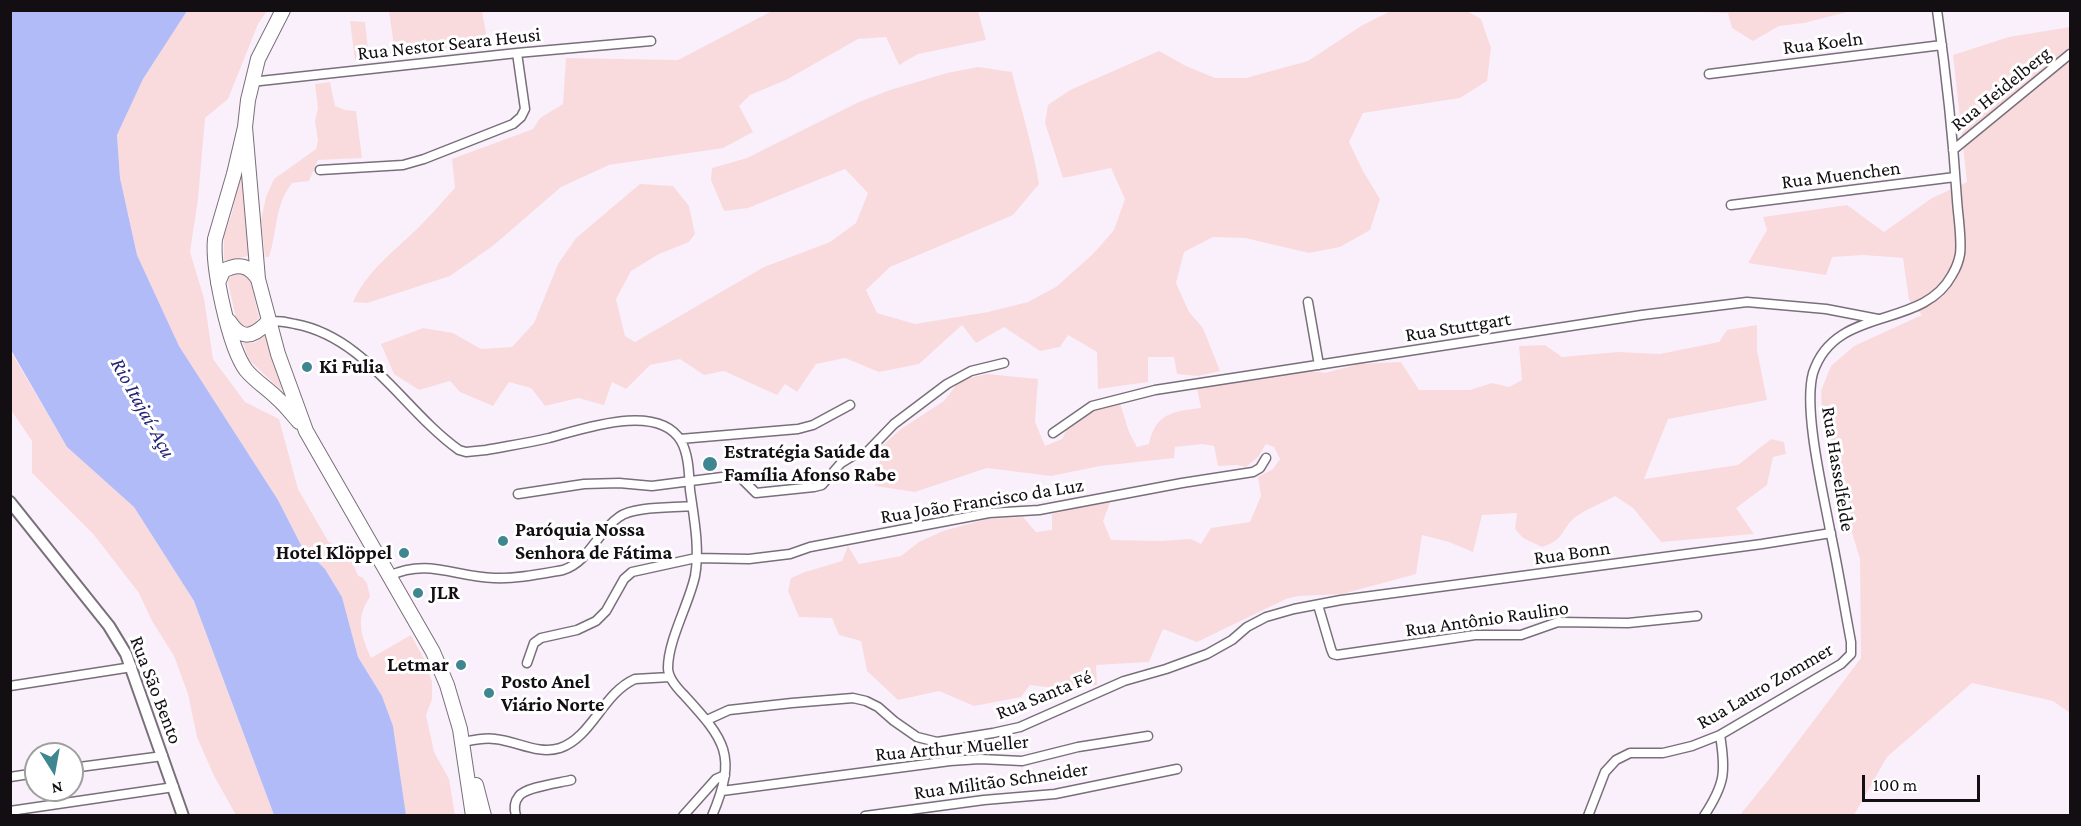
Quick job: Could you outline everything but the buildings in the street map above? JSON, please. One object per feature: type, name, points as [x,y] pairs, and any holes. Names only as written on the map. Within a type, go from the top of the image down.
[{"type":"main road","points":[[283,10],[265,42],[251,82],[244,127],[229,194],[214,239],[218,283],[239,359],[254,378],[287,408],[306,431],[433,652],[450,694],[463,742],[473,816]]},
{"type":"main road","points":[[244,127],[258,279],[268,322],[306,431]]},
{"type":"main road","points":[[218,283],[224,271],[236,266],[247,268],[258,279]]},
{"type":"main road","points":[[227,318],[242,334],[255,333],[268,322]]},
{"type":"main road","points":[[466,761],[478,789],[484,816]]},
{"type":"street","name":"Rua Hasselfelde","points":[[1851,654],[1851,642],[1819,471],[1810,404],[1813,374],[1824,351],[1844,332],[1878,319],[1906,312],[1934,295],[1951,277],[1960,254],[1953,150],[1937,10]]},
{"type":"street","name":"Rua Nestor Seara Heusi","points":[[251,82],[651,41]]},
{"type":"street","name":"Rua Koeln","points":[[1709,74],[1942,45]]},
{"type":"street","points":[[320,170],[403,165],[513,124],[521,117],[525,109],[517,53]]},
{"type":"street","name":"Rua Heidelberg","points":[[1953,150],[2070,54]]},
{"type":"street","name":"Rua Muenchen","points":[[1731,205],[1955,177]]},
{"type":"street","points":[[1308,302],[1319,365]]},
{"type":"street","name":"Rua Stuttgart","points":[[1053,433],[1092,406],[1144,393],[1642,315],[1747,302],[1826,309],[1878,319]]},
{"type":"street","points":[[268,322],[276,320],[298,324],[329,335],[358,354],[459,450],[466,452],[486,450],[613,422],[653,421],[680,439],[685,453],[689,482],[696,558],[694,578],[668,667],[670,677],[707,720],[722,744],[725,775],[723,791],[712,816]]},
{"type":"street","points":[[518,494],[584,484],[620,483],[652,486],[730,476],[740,477],[756,493],[822,484],[841,463],[854,455],[867,452],[894,424],[946,384],[972,371],[1004,363]]},
{"type":"street","points":[[680,439],[798,429],[813,425],[850,405]]},
{"type":"street","name":"Rua João Francisco da Luz","points":[[527,663],[534,643],[541,638],[577,630],[596,621],[606,611],[624,579],[632,572],[696,558],[749,559],[790,554],[810,548],[989,513],[1039,510],[1253,472],[1260,468],[1266,458]]},
{"type":"street","name":"Rua São Bento","points":[[11,503],[109,626],[132,667],[183,816]]},
{"type":"street","points":[[390,576],[400,571],[431,567],[478,577],[496,578],[563,570],[573,567],[582,559],[603,531],[620,516],[629,512],[692,506]]},
{"type":"street","name":"Rua Bonn","points":[[1318,605],[1831,533]]},
{"type":"street","name":"Rua Antônio Raulino","points":[[1318,605],[1331,650],[1337,655],[1475,635],[1521,635],[1558,622],[1628,623],[1696,616]]},
{"type":"street","name":"Rua Santa Fé","points":[[707,720],[729,710],[854,698],[878,707],[917,737],[937,742],[993,733],[1020,727],[1124,681],[1207,654],[1266,617],[1318,605]]},
{"type":"street","name":"Rua Lauro Zommer","points":[[1588,816],[1605,772],[1616,760],[1630,753],[1663,753],[1692,746],[1720,735],[1841,664],[1851,654]]},
{"type":"street","points":[[10,686],[132,667]]},
{"type":"street","points":[[463,742],[495,738],[539,749],[561,748],[576,738],[607,702],[630,681],[670,677]]},
{"type":"street","points":[[1704,816],[1718,795],[1723,780],[1724,759],[1720,735]]},
{"type":"street","name":"Rua Arthur Mueller","points":[[723,791],[950,761],[980,759],[1023,761],[1078,747],[1148,736]]},
{"type":"street","points":[[84,766],[163,756]]},
{"type":"street","name":"Rua Militão Schneider","points":[[865,816],[984,800],[1055,794],[1177,769]]},
{"type":"street","points":[[683,816],[716,779],[725,775]]},
{"type":"street","points":[[516,816],[515,803],[518,797],[525,792],[571,780]]},
{"type":"street","points":[[10,812],[174,787]]},
{"type":"shaded area","points":[[1393,10],[1467,11],[1481,19],[1491,48],[1487,81],[1460,98],[1363,113],[1349,142],[1380,199],[1370,230],[1340,247],[1309,253],[1245,238],[1213,237],[1184,252],[1176,283],[1189,312],[1203,328],[1220,371],[1198,376],[1177,374],[1174,357],[1148,357],[1148,382],[1098,389],[1097,352],[1068,335],[1060,347],[1040,351],[1004,327],[976,343],[962,325],[919,364],[879,372],[845,358],[816,364],[797,392],[785,384],[777,395],[724,371],[704,375],[680,359],[650,365],[626,389],[612,382],[604,405],[578,398],[545,406],[531,388],[509,382],[493,406],[460,392],[450,381],[419,390],[394,374],[381,344],[423,328],[453,333],[481,349],[512,347],[534,323],[558,264],[576,238],[640,184],[673,186],[689,206],[695,234],[689,242],[659,254],[631,271],[616,299],[625,336],[635,342],[764,267],[830,242],[856,223],[868,193],[845,169],[748,208],[724,211],[711,180],[712,168],[747,158],[859,102],[890,90],[947,73],[978,67],[1012,72],[1039,184],[1013,215],[890,267],[866,290],[877,313],[915,324],[988,312],[1028,302],[1056,287],[1093,254],[1114,230],[1125,199],[1111,168],[1063,178],[1045,123],[1048,105],[1070,90],[1159,51],[1215,78],[1246,78],[1308,61],[1361,26]]},
{"type":"shaded area","points":[[1698,10],[1851,11],[1804,23],[1779,26],[1753,41],[1732,28],[1728,13],[1698,12]]},
{"type":"shaded area","points":[[187,11],[267,11],[258,24],[228,99],[205,118],[198,199],[190,252],[204,298],[213,359],[245,402],[279,419],[298,489],[328,541],[350,556],[358,576],[367,583],[370,597],[362,613],[361,627],[371,658],[411,635],[424,659],[432,682],[432,699],[426,715],[434,752],[449,779],[455,815],[406,815],[393,726],[382,696],[358,657],[342,597],[325,569],[301,545],[278,500],[179,346],[137,255],[120,178],[117,135],[143,79]]},
{"type":"shaded area","points":[[389,11],[482,11],[488,44],[403,54],[394,46]]},
{"type":"shaded area","points":[[772,11],[978,11],[986,40],[918,54],[899,65],[886,37],[858,39],[786,80],[750,95],[739,106],[753,132],[723,148],[609,165],[561,187],[494,245],[450,276],[367,303],[353,302],[373,272],[455,188],[452,159],[533,129],[540,118],[563,104],[566,58],[678,60]]},
{"type":"shaded area","points":[[350,21],[365,22],[369,58],[355,60]]},
{"type":"shaded area","points":[[2070,27],[2070,713],[2053,701],[1972,683],[1887,757],[1854,815],[1739,816],[1861,658],[1860,559],[1832,466],[1822,415],[1821,391],[1831,366],[1854,346],[1922,315],[1909,300],[1903,258],[1863,255],[1832,257],[1826,275],[1748,263],[1767,230],[1763,217],[1847,205],[1884,232],[1932,198],[1967,182],[1953,55],[2009,37]]},
{"type":"shaded area","points":[[330,82],[335,106],[356,111],[362,158],[318,160],[309,181],[292,183],[279,210],[269,257],[265,257],[261,220],[266,197],[274,179],[316,149],[318,141],[315,121],[318,108],[315,84]]},
{"type":"shaded area","points":[[242,164],[250,250],[248,256],[224,261],[224,236],[232,213]]},
{"type":"shaded area","points":[[239,273],[250,278],[259,318],[251,327],[240,326],[237,322],[228,283],[229,277]]},
{"type":"shaded area","points":[[1757,325],[1757,350],[1767,400],[1668,419],[1644,479],[1738,465],[1771,439],[1784,442],[1786,454],[1773,457],[1767,485],[1736,508],[1754,534],[1661,542],[1633,508],[1615,496],[1577,516],[1555,541],[1542,547],[1523,538],[1515,529],[1517,513],[1482,515],[1473,552],[1449,542],[1422,535],[1416,574],[1342,594],[1298,596],[1286,599],[1197,642],[1163,629],[1149,662],[1096,665],[1097,685],[1061,689],[1030,685],[1021,697],[974,706],[939,691],[898,700],[867,671],[861,641],[839,635],[832,618],[799,617],[788,591],[791,578],[842,561],[848,546],[859,564],[901,556],[919,542],[943,531],[987,519],[1023,517],[1036,532],[1052,530],[1052,514],[1111,500],[1103,521],[1111,540],[1191,539],[1201,544],[1211,528],[1250,522],[1261,496],[1258,477],[1273,469],[1280,459],[1274,447],[1266,444],[1258,457],[1246,467],[1218,466],[1214,446],[1202,444],[1175,447],[1174,458],[1100,466],[1051,476],[987,468],[915,492],[875,486],[883,445],[901,429],[944,401],[960,380],[987,374],[1038,379],[1035,422],[1045,446],[1062,439],[1069,425],[1094,408],[1119,400],[1129,432],[1137,447],[1149,444],[1156,426],[1167,416],[1201,408],[1197,389],[1219,384],[1256,380],[1304,370],[1325,373],[1359,364],[1401,362],[1419,390],[1470,390],[1492,383],[1509,387],[1522,380],[1519,346],[1545,345],[1562,357],[1618,352],[1660,354],[1719,342],[1727,330]]},
{"type":"shaded area","points":[[267,334],[285,387],[283,389],[280,389],[249,360],[243,343],[254,343]]},
{"type":"shaded area","points":[[10,350],[67,447],[134,507],[194,601],[274,815],[236,815],[214,776],[197,737],[188,694],[174,656],[152,621],[139,593],[94,535],[32,473],[32,441],[11,410]]},
{"type":"water","name":"Rio Itajaí-Açu","points":[[10,11],[187,11],[143,79],[117,135],[120,178],[137,255],[179,346],[278,500],[301,545],[325,569],[342,597],[358,657],[382,696],[393,726],[406,815],[274,815],[194,601],[134,507],[67,447],[11,350]]},
{"type":"place","name":"Ki Fulia","points":[[307,367]]},
{"type":"place","name":"Estratégia Saúde da Família Afonso Rabe","points":[[710,464]]},
{"type":"place","name":"Paróquia Nossa Senhora de Fátima","points":[[503,541]]},
{"type":"place","name":"Hotel Klöppel","points":[[404,553]]},
{"type":"place","name":"JLR","points":[[418,593]]},
{"type":"place","name":"Letmar","points":[[461,665]]},
{"type":"place","name":"Posto Anel Viário Norte","points":[[489,693]]}]
